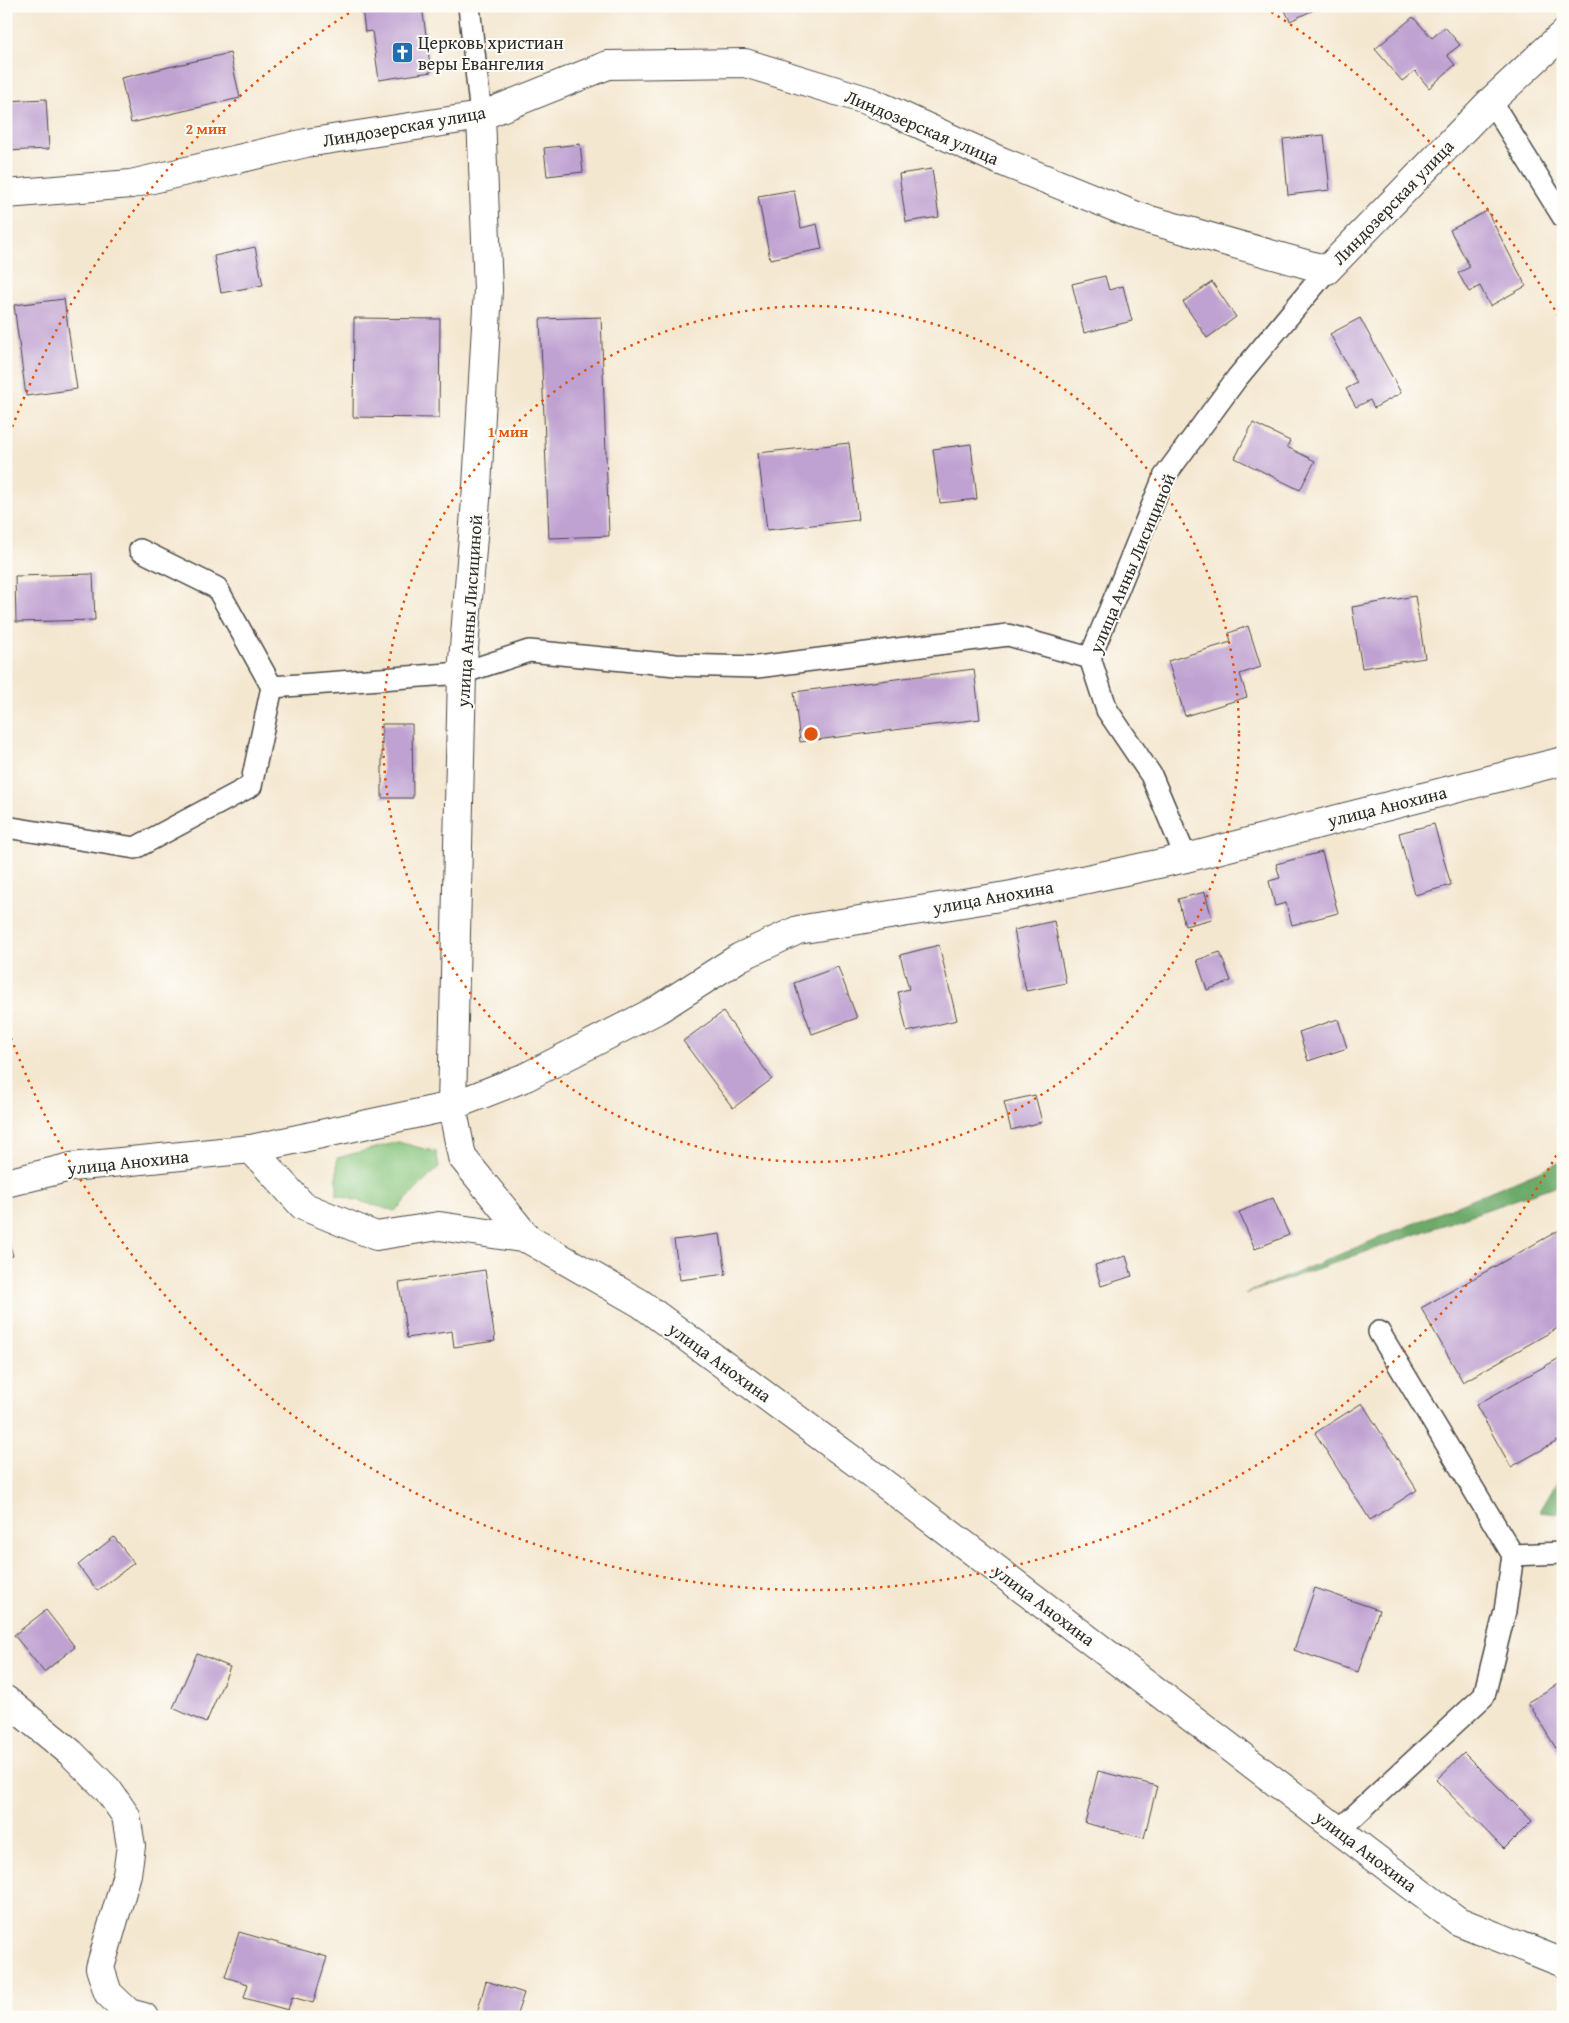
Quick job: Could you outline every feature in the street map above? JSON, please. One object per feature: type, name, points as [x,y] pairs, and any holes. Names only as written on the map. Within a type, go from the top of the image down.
[{"type":"street","name":"Линдозерская улица","points":[[6,194],[131,184],[306,143],[481,116],[608,65],[745,63],[870,101],[996,159],[1139,218],[1327,270],[1491,101],[1563,34]]},
{"type":"street","name":"улица Анны Лисициной","points":[[452,1106],[462,673],[477,487],[488,290],[481,116]]},
{"type":"street","name":"улица Анохина","points":[[6,1183],[71,1167],[252,1149],[452,1106],[534,1073],[658,1010],[740,957],[798,930],[1012,895],[1186,858],[1563,761]]},
{"type":"street","name":"улица Анохина","points":[[452,1106],[462,1156],[528,1239]]},
{"type":"street","name":"улица Анохина","points":[[252,1149],[303,1206],[376,1236],[439,1226],[528,1239],[640,1303],[884,1484],[1458,1921],[1563,1963]]},
{"type":"street","points":[[6,1700],[70,1752],[108,1790],[126,1816],[131,1846],[127,1874],[100,1968],[108,1993],[129,2013],[144,2017]]},
{"type":"lane","points":[[469,6],[481,116]]},
{"type":"lane","points":[[1491,101],[1563,217]]},
{"type":"lane","name":"улица Анны Лисициной","points":[[1186,858],[1151,775],[1107,710],[1090,658],[1164,476],[1236,378],[1327,270]]},
{"type":"lane","points":[[6,827],[135,848],[251,786],[272,687],[217,588],[140,550]]},
{"type":"lane","points":[[272,687],[462,673],[529,651],[676,665],[757,667],[1008,635],[1090,658]]},
{"type":"lane","points":[[1339,1830],[1484,1696],[1505,1611],[1513,1554],[1379,1332]]},
{"type":"lane","points":[[1513,1554],[1563,1553]]},
{"type":"green space","points":[[398,1142],[436,1152],[439,1167],[395,1211],[337,1195],[337,1158]]},
{"type":"green space","points":[[1563,1161],[1563,1183],[1245,1294]]},
{"type":"green space","points":[[1563,1472],[1563,1514],[1540,1511]]},
{"type":"building","name":"Церковь христиан веры Евангелия","points":[[370,6],[422,6],[431,72],[379,80],[372,31],[365,32],[362,8]]},
{"type":"building","points":[[1283,6],[1322,6],[1290,21]]},
{"type":"building","points":[[1413,17],[1432,38],[1445,27],[1460,45],[1447,55],[1455,65],[1429,88],[1415,71],[1402,81],[1375,49]]},
{"type":"building","points":[[230,53],[240,98],[131,123],[121,78]]},
{"type":"building","points":[[46,99],[49,149],[6,151],[6,101]]},
{"type":"building","points":[[1324,135],[1330,190],[1288,195],[1283,139]]},
{"type":"building","points":[[580,144],[583,172],[547,176],[544,148]]},
{"type":"building","points":[[932,169],[939,217],[906,222],[899,174]]},
{"type":"building","points":[[794,190],[801,228],[817,224],[822,249],[770,259],[758,196]]},
{"type":"building","points":[[1487,211],[1526,286],[1490,306],[1480,286],[1469,292],[1458,273],[1470,267],[1450,230]]},
{"type":"building","points":[[255,247],[263,285],[221,293],[214,256]]},
{"type":"building","points":[[1105,276],[1109,290],[1123,286],[1132,321],[1084,333],[1072,284]]},
{"type":"building","points":[[1212,282],[1236,317],[1207,338],[1183,302]]},
{"type":"building","points":[[64,299],[77,389],[26,396],[14,305]]},
{"type":"building","points":[[601,317],[609,536],[549,538],[540,319]]},
{"type":"building","points":[[354,318],[440,319],[439,418],[353,417]]},
{"type":"building","points":[[1360,318],[1401,393],[1374,408],[1370,400],[1356,407],[1346,389],[1357,383],[1330,334]]},
{"type":"building","points":[[1253,423],[1290,441],[1287,447],[1315,461],[1300,490],[1235,458]]},
{"type":"building","points":[[849,443],[858,520],[767,530],[758,453]]},
{"type":"building","points":[[971,444],[977,499],[940,503],[933,449]]},
{"type":"building","points":[[93,574],[95,620],[16,622],[15,576]]},
{"type":"building","points":[[1415,596],[1425,658],[1362,668],[1352,607]]},
{"type":"building","points":[[1248,626],[1261,667],[1240,674],[1247,697],[1185,716],[1168,661],[1231,642],[1229,633]]},
{"type":"building","points":[[974,669],[980,719],[800,742],[794,692]]},
{"type":"building","points":[[382,724],[412,724],[413,798],[382,798]]},
{"type":"building","points":[[1434,824],[1451,885],[1415,895],[1399,833]]},
{"type":"building","points":[[1322,852],[1338,913],[1292,925],[1286,903],[1275,906],[1269,881],[1280,878],[1276,864]]},
{"type":"building","points":[[1205,892],[1212,919],[1185,926],[1178,899]]},
{"type":"building","points":[[1054,921],[1066,983],[1026,991],[1014,930]]},
{"type":"building","points":[[939,945],[957,1020],[907,1032],[898,992],[909,989],[900,955]]},
{"type":"building","points":[[1220,952],[1231,981],[1207,990],[1197,960]]},
{"type":"building","points":[[838,967],[857,1018],[812,1034],[794,983]]},
{"type":"building","points":[[723,1012],[772,1079],[733,1108],[683,1041]]},
{"type":"building","points":[[1338,1019],[1347,1048],[1308,1061],[1299,1032]]},
{"type":"building","points":[[6,1071],[10,1087],[6,1088]]},
{"type":"building","points":[[1035,1095],[1042,1122],[1011,1130],[1004,1102]]},
{"type":"building","points":[[1273,1198],[1289,1235],[1255,1249],[1239,1212]]},
{"type":"building","points":[[1563,1228],[1563,1325],[1463,1382],[1421,1308]]},
{"type":"building","points":[[6,1232],[13,1256],[6,1258]]},
{"type":"building","points":[[720,1234],[726,1274],[680,1280],[674,1240]]},
{"type":"building","points":[[1126,1256],[1132,1276],[1101,1286],[1095,1265]]},
{"type":"building","points":[[485,1270],[495,1341],[454,1347],[452,1331],[407,1338],[399,1283]]},
{"type":"building","points":[[1563,1356],[1563,1438],[1511,1467],[1476,1405]]},
{"type":"building","points":[[1362,1403],[1417,1490],[1370,1520],[1315,1433]]},
{"type":"building","points":[[114,1537],[134,1563],[97,1591],[78,1565]]},
{"type":"building","points":[[1315,1588],[1379,1610],[1358,1672],[1294,1650]]},
{"type":"building","points":[[46,1610],[75,1647],[44,1672],[14,1635]]},
{"type":"building","points":[[197,1653],[230,1667],[206,1723],[173,1708]]},
{"type":"building","points":[[1563,1681],[1563,1760],[1528,1702]]},
{"type":"building","points":[[1464,1753],[1532,1821],[1504,1849],[1436,1780]]},
{"type":"building","points":[[1098,1771],[1157,1786],[1144,1838],[1085,1823]]},
{"type":"building","points":[[239,1932],[327,1957],[313,2003],[292,1997],[288,2010],[244,1998],[248,1984],[225,1977]]},
{"type":"building","points":[[486,1981],[524,1993],[516,2017],[476,2017]]},
{"type":"place","name":"Церковь христиан веры Евангелия","points":[[402,52]]}]
